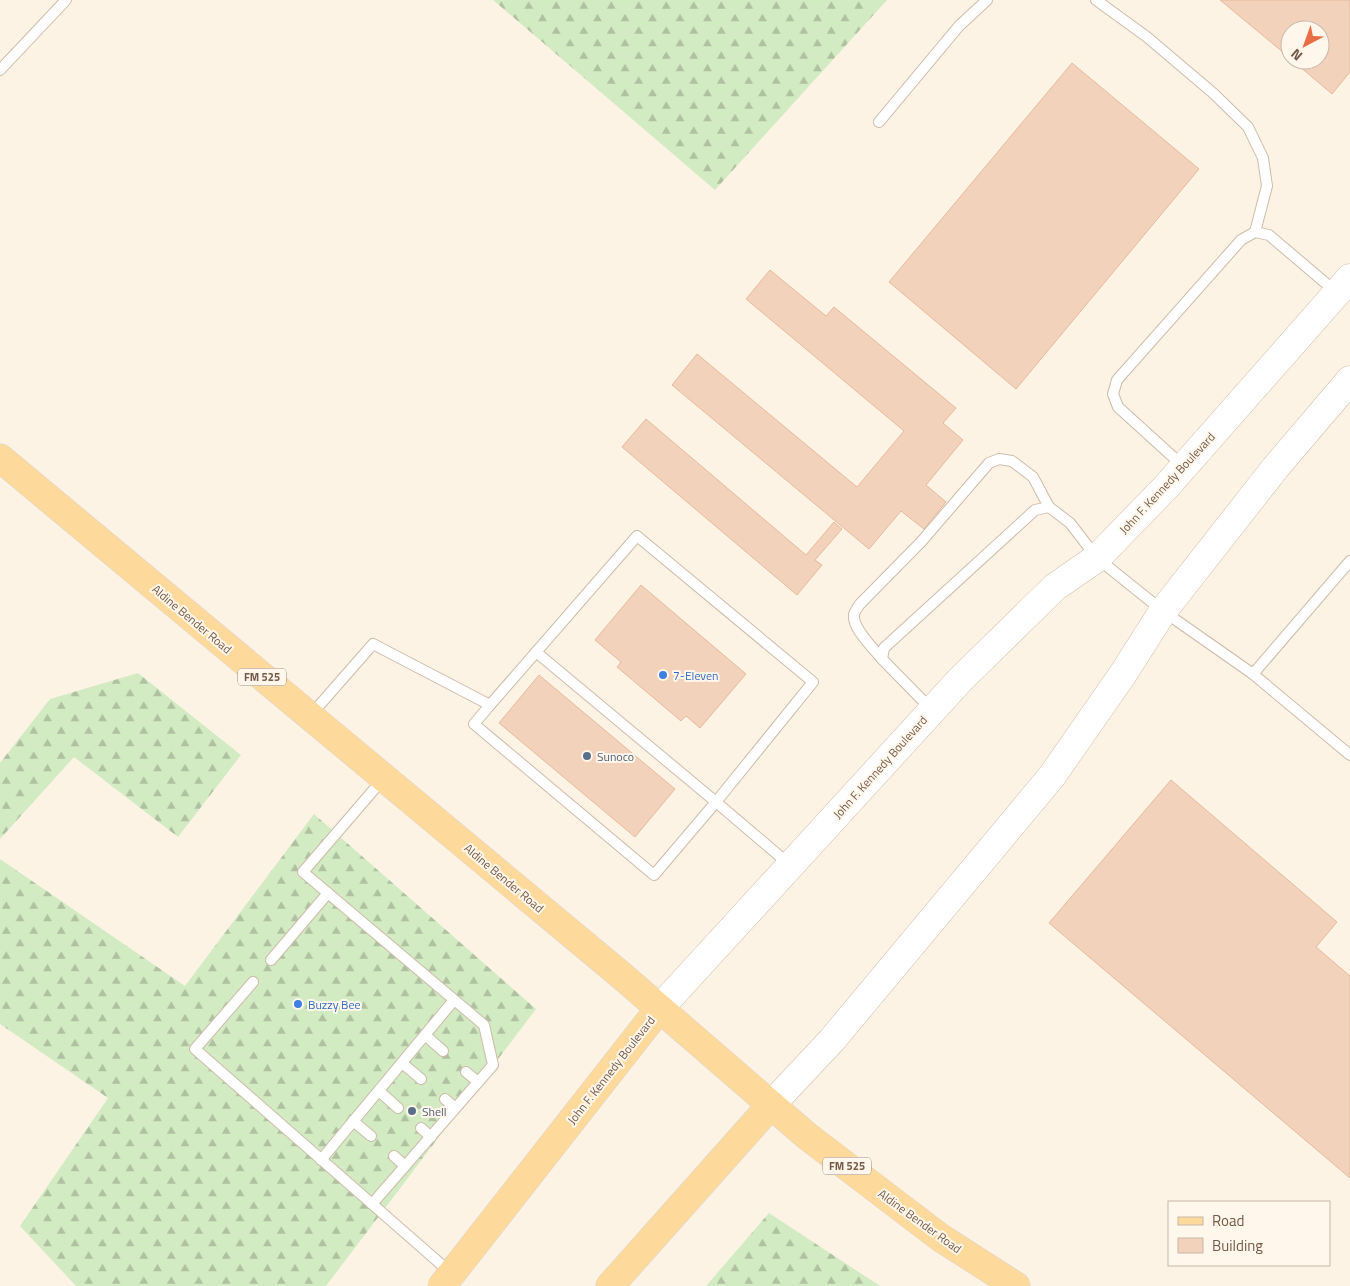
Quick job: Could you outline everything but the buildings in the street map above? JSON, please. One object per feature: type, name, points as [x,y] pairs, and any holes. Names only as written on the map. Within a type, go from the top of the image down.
[{"type":"main road","name":"John F. Kennedy Boulevard","points":[[447,1280],[660,1009],[960,680],[1055,588],[1097,558],[1184,467],[1344,286]]},
{"type":"main road","points":[[610,1286],[771,1105],[832,1040],[1052,776],[1123,674],[1163,611],[1276,467],[1350,380]]},
{"type":"main road","name":"Aldine Bender Road","points":[[0,458],[660,1009],[807,1136],[940,1238],[1016,1286]]},
{"type":"lane","points":[[0,70],[66,0]]},
{"type":"lane","points":[[879,122],[960,26],[987,0]]},
{"type":"lane","points":[[1096,0],[1147,37],[1213,93],[1248,127],[1263,158],[1267,186],[1255,232]]},
{"type":"lane","points":[[1184,467],[1118,407],[1113,394],[1117,380],[1241,240],[1255,232],[1268,235],[1344,286]]},
{"type":"lane","points":[[932,710],[866,641],[855,624],[854,614],[860,604],[921,542],[989,463],[999,459],[1012,461],[1033,477],[1048,507],[1070,523],[1097,558],[1163,611],[1253,674],[1350,755]]},
{"type":"lane","points":[[882,659],[884,648],[1034,510],[1048,507]]},
{"type":"lane","points":[[637,536],[813,682],[654,875],[474,724],[536,652],[637,536]]},
{"type":"lane","points":[[1253,674],[1350,561]]},
{"type":"lane","points":[[310,716],[373,644],[490,704]]},
{"type":"lane","points":[[536,652],[790,865]]},
{"type":"lane","points":[[372,1204],[493,1065],[484,1026],[303,872],[384,778]]},
{"type":"lane","points":[[271,960],[328,893]]},
{"type":"lane","points":[[252,982],[195,1049],[372,1204],[447,1280]]},
{"type":"lane","points":[[320,1160],[454,1000]]},
{"type":"lane","points":[[425,1035],[443,1051]]},
{"type":"lane","points":[[402,1063],[421,1079]]},
{"type":"lane","points":[[466,1072],[478,1082]]},
{"type":"lane","points":[[379,1091],[398,1108]]},
{"type":"lane","points":[[445,1099],[455,1108]]},
{"type":"lane","points":[[353,1121],[371,1136]]},
{"type":"lane","points":[[421,1128],[431,1137]]},
{"type":"lane","points":[[394,1156],[405,1166]]},
{"type":"green space","points":[[493,0],[887,0],[715,190]]},
{"type":"green space","points":[[138,673],[241,755],[178,837],[74,757],[0,839],[0,763],[50,699]]},
{"type":"green space","points":[[314,814],[536,1009],[326,1286],[76,1286],[20,1226],[108,1098],[0,1024],[0,859],[185,986]]},
{"type":"green space","points":[[769,1213],[880,1286],[706,1286]]},
{"type":"place","name":"7-Eleven","points":[[663,675]]},
{"type":"place","name":"Sunoco","points":[[587,756]]},
{"type":"place","name":"Buzzy Bee","points":[[298,1004]]},
{"type":"place","name":"Shell","points":[[412,1111]]}]
